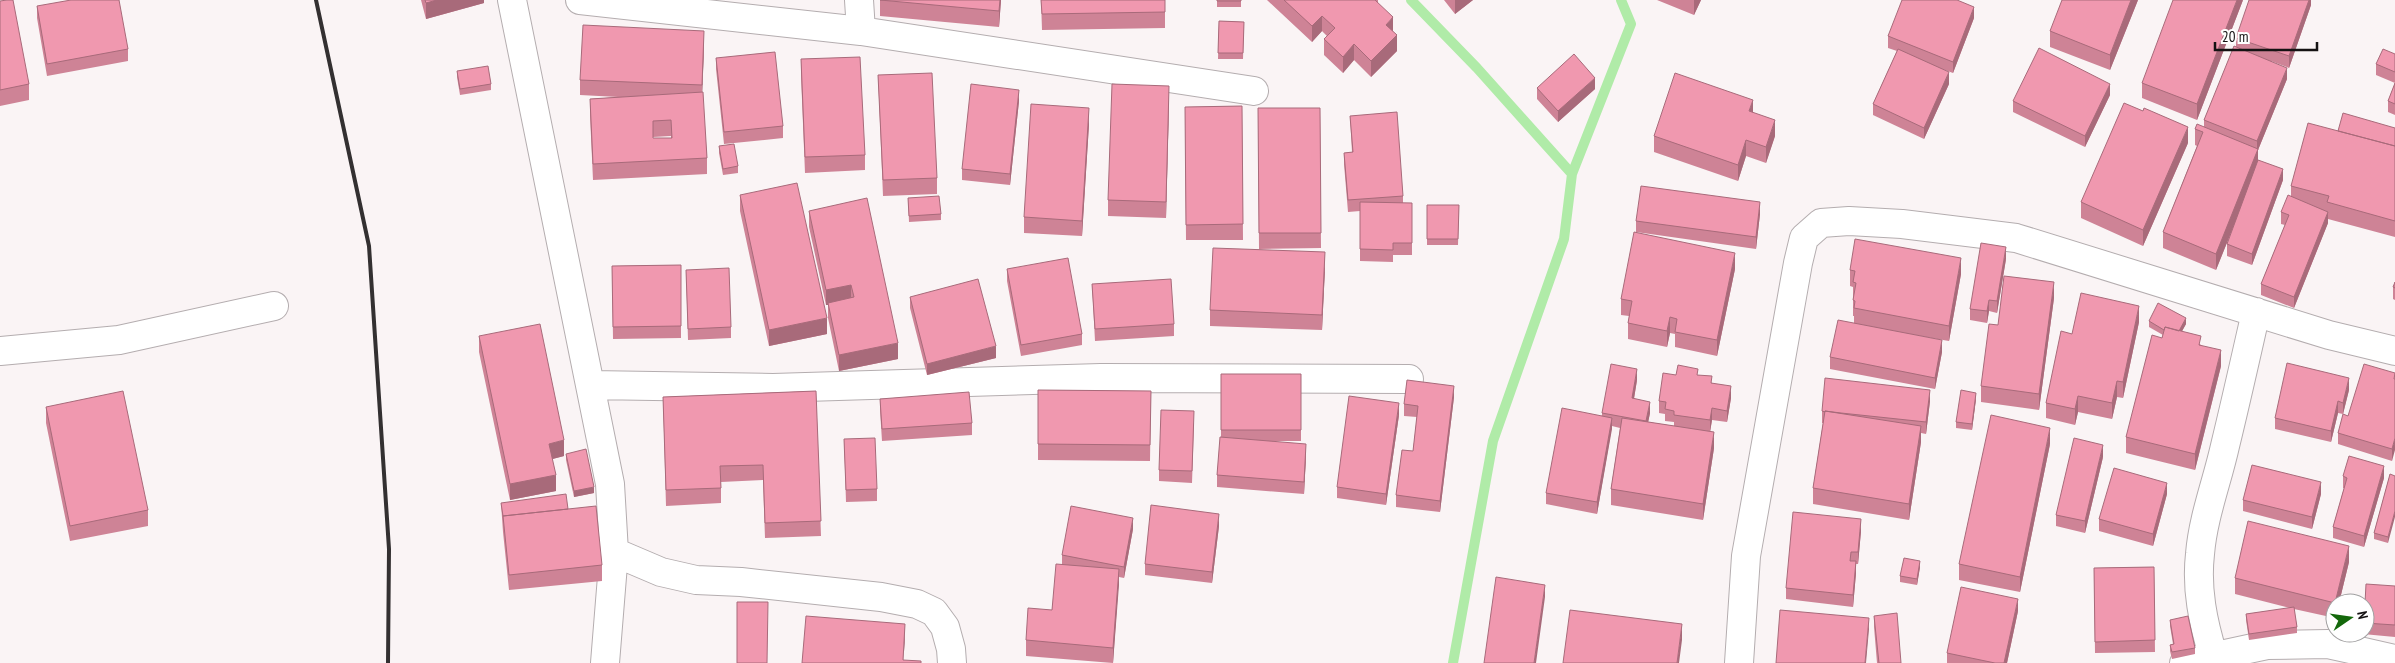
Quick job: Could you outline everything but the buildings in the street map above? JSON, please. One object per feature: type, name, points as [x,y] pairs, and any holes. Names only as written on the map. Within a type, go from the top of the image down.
[{"type":"street","points":[[512,0],[610,484],[614,552],[605,663]]},
{"type":"street","points":[[580,0],[861,31],[1254,91]]},
{"type":"street","points":[[859,0],[861,31]]},
{"type":"street","points":[[1739,663],[1746,556],[1798,263],[1804,238],[1821,223],[1849,221],[1902,224],[2016,238],[2329,335],[2395,351]]},
{"type":"street","points":[[0,350],[40,349],[119,340],[274,306]]},
{"type":"street","points":[[2213,656],[2203,623],[2200,593],[2200,554],[2209,504],[2256,312]]},
{"type":"street","points":[[591,385],[773,388],[1101,378],[1409,379]]},
{"type":"street","points":[[614,552],[661,572],[696,580],[741,582],[880,597],[917,604],[934,612],[945,627],[952,649],[952,663]]},
{"type":"street","points":[[2184,663],[2267,645],[2328,644],[2395,659]]},
{"type":"waterway","points":[[1411,0],[1477,68],[1572,174]]},
{"type":"waterway","points":[[1453,663],[1493,441],[1564,239],[1572,174],[1631,24],[1621,0]]},
{"type":"railway","points":[[316,0],[369,246],[389,549],[388,663]]}]
